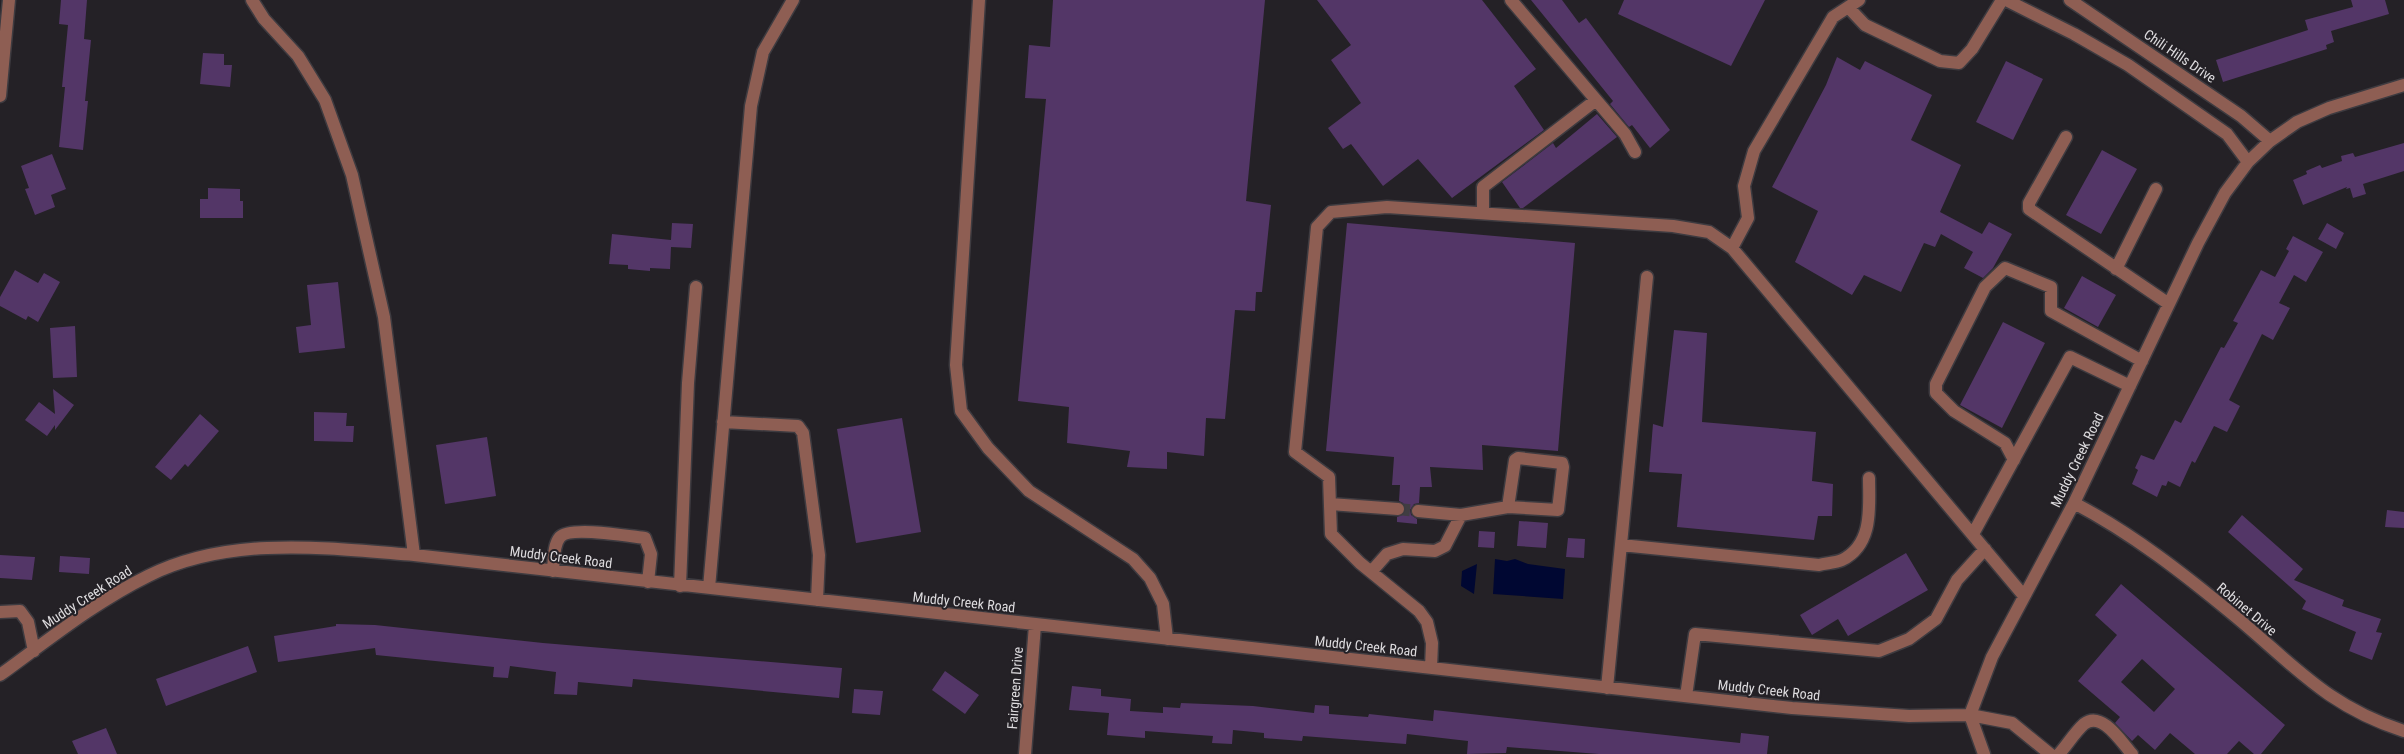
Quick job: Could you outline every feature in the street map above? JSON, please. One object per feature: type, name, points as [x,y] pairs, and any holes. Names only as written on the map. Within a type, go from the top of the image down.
[{"type":"street","points":[[0,96],[9,0]]},
{"type":"street","points":[[252,0],[264,19],[298,56],[325,100],[352,175],[384,317],[414,555]]},
{"type":"street","points":[[709,588],[751,106],[763,52],[792,0]]},
{"type":"street","points":[[979,0],[956,365],[961,411],[988,448],[1029,491],[1132,559],[1150,578],[1163,604],[1167,639]]},
{"type":"street","points":[[1512,0],[1625,134],[1635,152]]},
{"type":"street","points":[[1732,248],[1748,218],[1744,186],[1754,151],[1833,17],[1853,4],[1865,26],[1940,61],[1959,63],[1972,49],[2004,0],[2074,34],[2128,66],[2226,134],[2248,162]]},
{"type":"street","name":"Chili Hills Drive","points":[[2070,0],[2241,116],[2270,141]]},
{"type":"street","name":"Muddy Creek Road","points":[[0,675],[117,592],[150,575],[194,559],[252,548],[342,550],[414,555],[1792,708],[1908,716],[1970,715],[1992,657],[2074,504],[2224,193],[2248,162],[2270,141],[2297,122],[2329,108],[2404,85]]},
{"type":"street","points":[[1483,213],[1483,187],[1596,100]]},
{"type":"street","points":[[2066,137],[2029,203],[2029,209],[2169,304]]},
{"type":"street","points":[[2116,269],[2156,189]]},
{"type":"street","points":[[1431,668],[1432,643],[1427,622],[1419,611],[1371,572],[1331,534],[1330,477],[1295,452],[1317,227],[1332,212],[1387,207],[1673,226],[1709,232],[1732,248],[2024,596]]},
{"type":"street","points":[[2014,460],[2004,443],[1954,411],[1936,393],[1936,384],[1985,286],[2005,268],[2051,287],[2051,311],[2142,361]]},
{"type":"street","points":[[1608,688],[1647,277]]},
{"type":"street","points":[[680,586],[688,383],[696,288]]},
{"type":"street","points":[[1973,534],[2070,357],[2130,386]]},
{"type":"street","points":[[723,422],[798,426],[803,433],[819,555],[817,600]]},
{"type":"street","points":[[1418,511],[1461,515],[1508,507],[1558,510],[1562,463],[1518,458],[1515,460],[1508,507]]},
{"type":"street","points":[[1621,545],[1819,565],[1842,560],[1856,549],[1869,526],[1870,478]]},
{"type":"street","points":[[1330,504],[1398,509]]},
{"type":"street","name":"Robinet Drive","points":[[2074,504],[2107,521],[2156,554],[2237,618],[2321,690],[2350,709],[2404,731]]},
{"type":"street","points":[[1371,572],[1387,554],[1403,550],[1435,551],[1445,546],[1461,515]]},
{"type":"street","points":[[553,571],[556,544],[561,536],[573,532],[645,538],[651,554],[648,582]]},
{"type":"street","points":[[1686,696],[1695,634],[1879,651],[1909,639],[1936,619],[1957,580],[1985,549]]},
{"type":"street","points":[[0,612],[20,611],[28,622],[34,651]]},
{"type":"street","name":"Fairgreen Drive","points":[[1025,754],[1035,624]]},
{"type":"street","points":[[1970,715],[1984,754]]},
{"type":"street","points":[[1970,715],[2012,723],[2050,754]]},
{"type":"street","points":[[2059,754],[2085,723],[2094,721],[2105,723],[2132,754]]},
{"type":"water","points":[[1495,559],[1507,561],[1515,559],[1528,564],[1565,569],[1563,599],[1493,594]]},
{"type":"water","points":[[1477,564],[1474,594],[1461,586],[1462,571]]},
{"type":"building","points":[[61,0],[87,0],[84,39],[91,40],[85,101],[88,101],[83,150],[59,147],[65,87],[62,87],[68,25],[59,24]]},
{"type":"building","points":[[1053,0],[1265,0],[1246,201],[1271,205],[1262,292],[1256,292],[1255,311],[1235,310],[1225,419],[1206,418],[1204,456],[1167,452],[1167,469],[1127,467],[1130,451],[1067,443],[1069,407],[1018,401],[1046,99],[1025,98],[1029,45],[1050,47]]},
{"type":"building","points":[[1317,0],[1482,0],[1536,69],[1514,86],[1544,130],[1452,198],[1418,159],[1383,186],[1351,144],[1343,149],[1328,128],[1361,103],[1331,60],[1351,45]]},
{"type":"building","points":[[1531,0],[1562,0],[1579,23],[1586,18],[1670,130],[1650,148],[1632,125],[1629,127],[1610,104],[1613,101]]},
{"type":"building","points":[[1624,0],[1765,0],[1731,66],[1618,14]]},
{"type":"building","points":[[2351,0],[2385,0],[2389,14],[2331,31],[2334,42],[2326,45],[2327,49],[2223,82],[2216,60],[2308,30],[2305,20],[2353,7]]},
{"type":"building","points":[[203,53],[224,54],[224,65],[232,65],[230,87],[200,84]]},
{"type":"building","points":[[1837,57],[1860,70],[1865,61],[1932,95],[1911,140],[1961,165],[1940,212],[1982,234],[1989,222],[2012,234],[1993,268],[1983,278],[1964,268],[1973,252],[1941,234],[1935,247],[1924,243],[1901,292],[1864,275],[1852,295],[1795,262],[1818,211],[1772,187],[1826,85]]},
{"type":"building","points":[[2006,61],[2043,79],[2013,140],[1976,122]]},
{"type":"building","points":[[1597,114],[1617,137],[1523,208],[1520,208],[1502,182],[1553,143],[1556,148]]},
{"type":"building","points":[[2404,143],[2404,171],[2363,184],[2366,194],[2353,198],[2350,188],[2346,189],[2347,187],[2303,205],[2293,180],[2307,174],[2306,171],[2320,165],[2322,168],[2342,161],[2341,156],[2353,153],[2355,157]]},
{"type":"building","points":[[2102,150],[2137,169],[2101,234],[2066,215]]},
{"type":"building","points":[[52,154],[66,189],[51,195],[55,207],[35,215],[25,189],[29,188],[21,166]]},
{"type":"building","points":[[208,188],[240,189],[240,201],[243,201],[243,218],[200,218],[200,199],[208,199]]},
{"type":"building","points":[[672,223],[693,224],[691,248],[671,247],[670,269],[650,268],[650,271],[628,269],[628,265],[609,264],[612,234],[671,240]]},
{"type":"building","points":[[1347,223],[1575,243],[1558,451],[1482,445],[1483,470],[1430,467],[1432,487],[1420,487],[1419,503],[1414,504],[1410,510],[1411,515],[1417,519],[1417,524],[1397,522],[1397,517],[1404,514],[1406,509],[1403,503],[1399,501],[1400,485],[1392,485],[1394,457],[1326,451]]},
{"type":"building","points":[[2327,223],[2344,233],[2336,249],[2318,239]]},
{"type":"building","points":[[2293,236],[2323,252],[2306,282],[2294,275],[2279,303],[2290,308],[2273,340],[2262,334],[2229,400],[2240,406],[2227,432],[2214,426],[2195,463],[2192,461],[2180,487],[2168,481],[2166,486],[2162,485],[2157,497],[2132,484],[2138,470],[2135,468],[2141,455],[2154,460],[2175,420],[2181,423],[2221,347],[2224,348],[2238,323],[2233,321],[2261,270],[2275,277],[2289,251],[2286,249]]},
{"type":"building","points":[[15,270],[38,283],[44,273],[60,282],[38,322],[28,316],[26,320],[0,306],[0,297]]},
{"type":"building","points":[[2082,276],[2116,295],[2098,327],[2064,308]]},
{"type":"building","points":[[338,282],[345,348],[299,353],[296,327],[311,325],[307,285]]},
{"type":"building","points":[[2003,322],[2045,343],[2002,428],[1960,405]]},
{"type":"building","points":[[75,326],[77,377],[53,378],[50,328]]},
{"type":"building","points":[[1674,330],[1707,333],[1702,422],[1816,432],[1812,481],[1833,484],[1832,516],[1818,516],[1814,540],[1677,527],[1682,474],[1649,472],[1653,424],[1663,427]]},
{"type":"building","points":[[53,389],[74,405],[55,430],[55,425],[47,436],[25,420],[39,402],[55,414]]},
{"type":"building","points":[[314,412],[347,413],[346,426],[354,426],[353,442],[314,441]]},
{"type":"building","points":[[200,414],[219,431],[188,467],[185,464],[171,480],[155,467]]},
{"type":"building","points":[[902,418],[921,532],[856,543],[837,429]]},
{"type":"building","points":[[487,437],[496,496],[445,504],[436,445]]},
{"type":"building","points":[[2387,510],[2404,512],[2404,528],[2385,527]]},
{"type":"building","points":[[2242,515],[2303,569],[2294,580],[2344,600],[2342,606],[2381,619],[2376,632],[2382,633],[2372,660],[2349,651],[2356,632],[2302,609],[2306,601],[2228,532]]},
{"type":"building","points":[[1519,521],[1548,523],[1546,548],[1517,546]]},
{"type":"building","points":[[1479,531],[1495,532],[1494,548],[1478,547]]},
{"type":"building","points":[[1568,538],[1585,539],[1584,558],[1566,557]]},
{"type":"building","points":[[1906,553],[1928,590],[1848,636],[1838,619],[1812,635],[1800,615]]},
{"type":"building","points":[[0,555],[35,557],[32,580],[0,578]]},
{"type":"building","points":[[60,556],[90,558],[89,574],[59,572]]},
{"type":"building","points":[[2121,584],[2285,725],[2261,754],[2254,754],[2239,741],[2227,754],[2195,754],[2170,733],[2155,750],[2138,735],[2132,741],[2115,723],[2120,717],[2078,681],[2117,635],[2095,615]],"holes":[[[2142,659],[2175,689],[2154,712],[2121,682]]]},
{"type":"building","points":[[336,624],[375,625],[543,643],[842,668],[839,698],[633,679],[632,687],[578,682],[577,695],[554,694],[556,672],[510,666],[508,678],[493,677],[494,667],[376,655],[375,648],[278,662],[274,636],[336,626]]},
{"type":"building","points":[[248,646],[257,672],[166,706],[156,679]]},
{"type":"building","points":[[945,671],[979,695],[965,714],[932,690]]},
{"type":"building","points":[[1072,686],[1101,689],[1101,696],[1131,699],[1130,711],[1163,713],[1163,707],[1180,708],[1181,703],[1253,706],[1314,713],[1315,705],[1329,706],[1329,714],[1368,717],[1369,714],[1433,721],[1434,710],[1740,743],[1741,733],[1769,736],[1767,754],[1599,754],[1507,747],[1506,753],[1467,754],[1468,741],[1407,734],[1406,744],[1303,736],[1302,741],[1264,738],[1264,733],[1233,730],[1232,744],[1212,743],[1213,736],[1145,731],[1145,738],[1107,735],[1109,713],[1069,710]]},
{"type":"building","points":[[854,689],[883,691],[880,715],[852,713]]},
{"type":"building","points":[[106,728],[117,754],[78,754],[72,741]]},
{"type":"tunnel","points":[[1398,509],[1418,511]]}]
